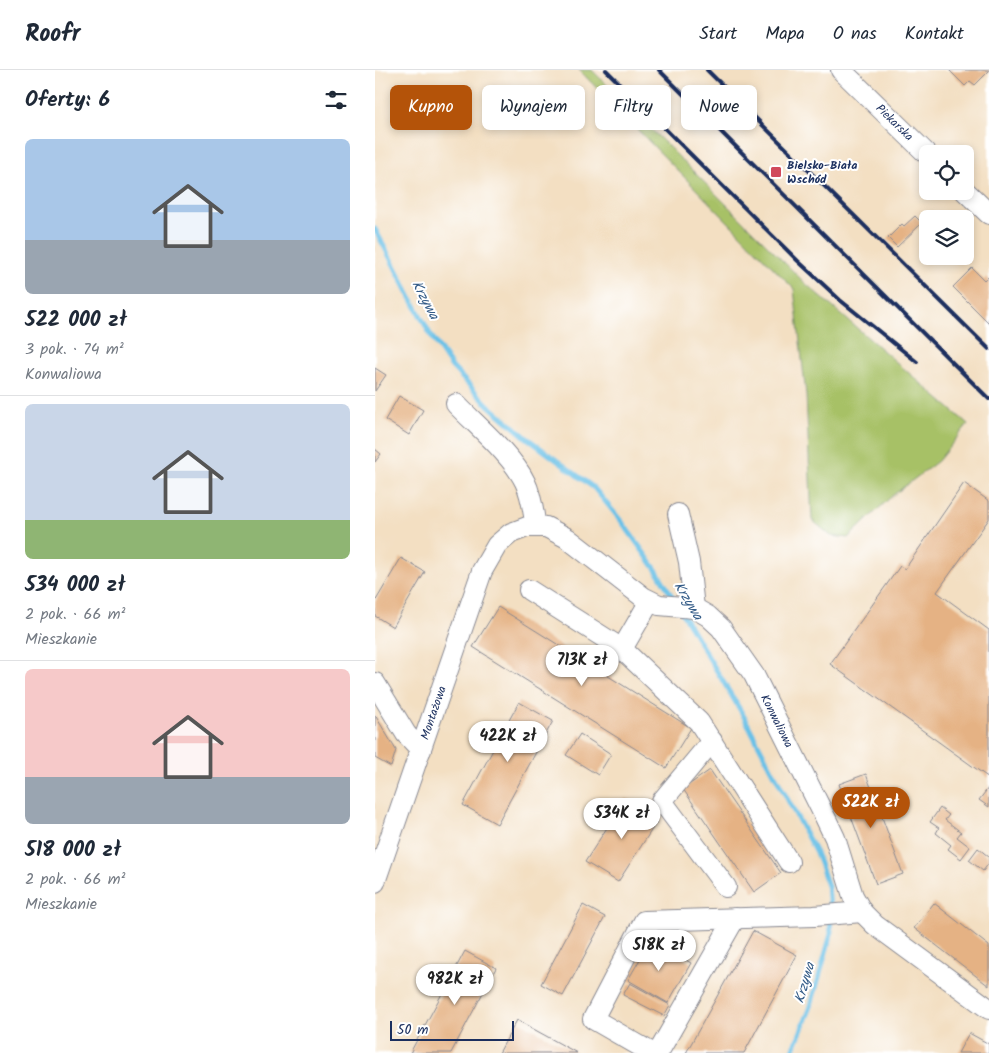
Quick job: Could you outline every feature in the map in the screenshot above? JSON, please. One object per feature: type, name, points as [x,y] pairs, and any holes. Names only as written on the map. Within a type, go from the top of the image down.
[{"type":"street","name":"Piekarska","points":[[841,70],[919,146]]},
{"type":"street","points":[[974,200],[989,214]]},
{"type":"street","points":[[456,404],[510,460],[525,481],[532,500],[536,527]]},
{"type":"street","points":[[678,514],[689,562],[694,608]]},
{"type":"street","name":"Konwaliowa","points":[[497,545],[511,533],[527,527],[546,527],[567,538],[627,585],[655,603],[694,608],[708,616],[721,628],[754,675],[835,838],[853,896],[853,912],[875,925],[989,1009]]},
{"type":"street","name":"Montażowa","points":[[377,870],[421,750],[472,596],[482,571],[497,545]]},
{"type":"street","points":[[529,590],[622,649],[699,722],[789,862]]},
{"type":"street","points":[[622,649],[655,603]]},
{"type":"street","points":[[375,683],[406,734],[421,750]]},
{"type":"street","points":[[712,741],[662,801],[726,888]]},
{"type":"street","points":[[652,1053],[593,1019],[644,921],[814,916],[853,912]]},
{"type":"street","points":[[658,1053],[735,918]]},
{"type":"green space","points":[[579,70],[592,70],[607,85],[595,86]]},
{"type":"green space","points":[[638,130],[652,130],[806,284],[968,424],[938,461],[892,496],[848,538],[831,536],[812,520],[806,395],[794,289]]},
{"type":"building","points":[[949,70],[989,71],[975,85],[970,81],[965,86]]},
{"type":"building","points":[[915,216],[919,220],[919,226],[897,247],[888,238],[902,224],[904,226]]},
{"type":"building","points":[[972,268],[984,280],[987,277],[989,279],[989,323],[953,287]]},
{"type":"building","points":[[375,368],[386,375],[375,391]]},
{"type":"building","points":[[399,396],[423,410],[409,435],[385,420]]},
{"type":"building","points":[[375,449],[381,454],[375,462]]},
{"type":"building","points":[[964,483],[989,501],[989,519],[937,592],[989,630],[989,778],[830,664],[900,566],[905,569]]},
{"type":"building","points":[[401,558],[425,572],[393,627],[375,616],[375,602]]},
{"type":"building","points":[[498,607],[691,728],[666,768],[473,647]]},
{"type":"building","points":[[519,702],[553,721],[497,824],[463,805]]},
{"type":"building","points":[[375,715],[396,750],[391,767],[375,758]]},
{"type":"building","points":[[580,734],[611,754],[598,775],[566,755]]},
{"type":"building","points":[[710,770],[781,873],[754,892],[683,789]]},
{"type":"building","points":[[866,774],[903,874],[876,884],[839,784]]},
{"type":"building","points":[[989,787],[989,807],[979,800]]},
{"type":"building","points":[[626,798],[658,820],[618,882],[585,862]]},
{"type":"building","points":[[940,808],[949,815],[945,820],[961,832],[957,837],[970,847],[961,859],[948,849],[951,845],[936,833],[939,828],[930,822]]},
{"type":"building","points":[[978,848],[989,857],[989,863],[983,871],[969,860]]},
{"type":"building","points":[[934,903],[989,946],[989,986],[914,928]]},
{"type":"building","points":[[583,905],[605,917],[563,996],[541,984]]},
{"type":"building","points":[[753,931],[797,955],[744,1053],[686,1053]]},
{"type":"building","points":[[651,940],[691,963],[668,1003],[628,980]]},
{"type":"building","points":[[465,951],[496,968],[451,1053],[410,1053]]},
{"type":"building","points":[[630,983],[670,1005],[664,1016],[623,995]]},
{"type":"building","points":[[517,1020],[577,1053],[499,1053]]},
{"type":"building","points":[[969,1033],[989,1044],[989,1053],[958,1053]]},
{"type":"waterway","name":"Krzywa","points":[[375,229],[430,334],[452,367],[488,405],[527,438],[594,488],[622,522],[657,571],[675,601]]},
{"type":"waterway","name":"Krzywa","points":[[682,613],[742,713],[817,855],[828,886],[830,909]]},
{"type":"waterway","name":"Krzywa","points":[[792,1053],[810,1009],[831,934],[830,918]]},
{"type":"railway","points":[[606,70],[798,261],[840,300],[917,362]]},
{"type":"railway","points":[[659,70],[989,399]]},
{"type":"railway","points":[[707,70],[989,349]]},
{"type":"place","name":"Bielsko-Biała Wschód","points":[[776,172]]}]
